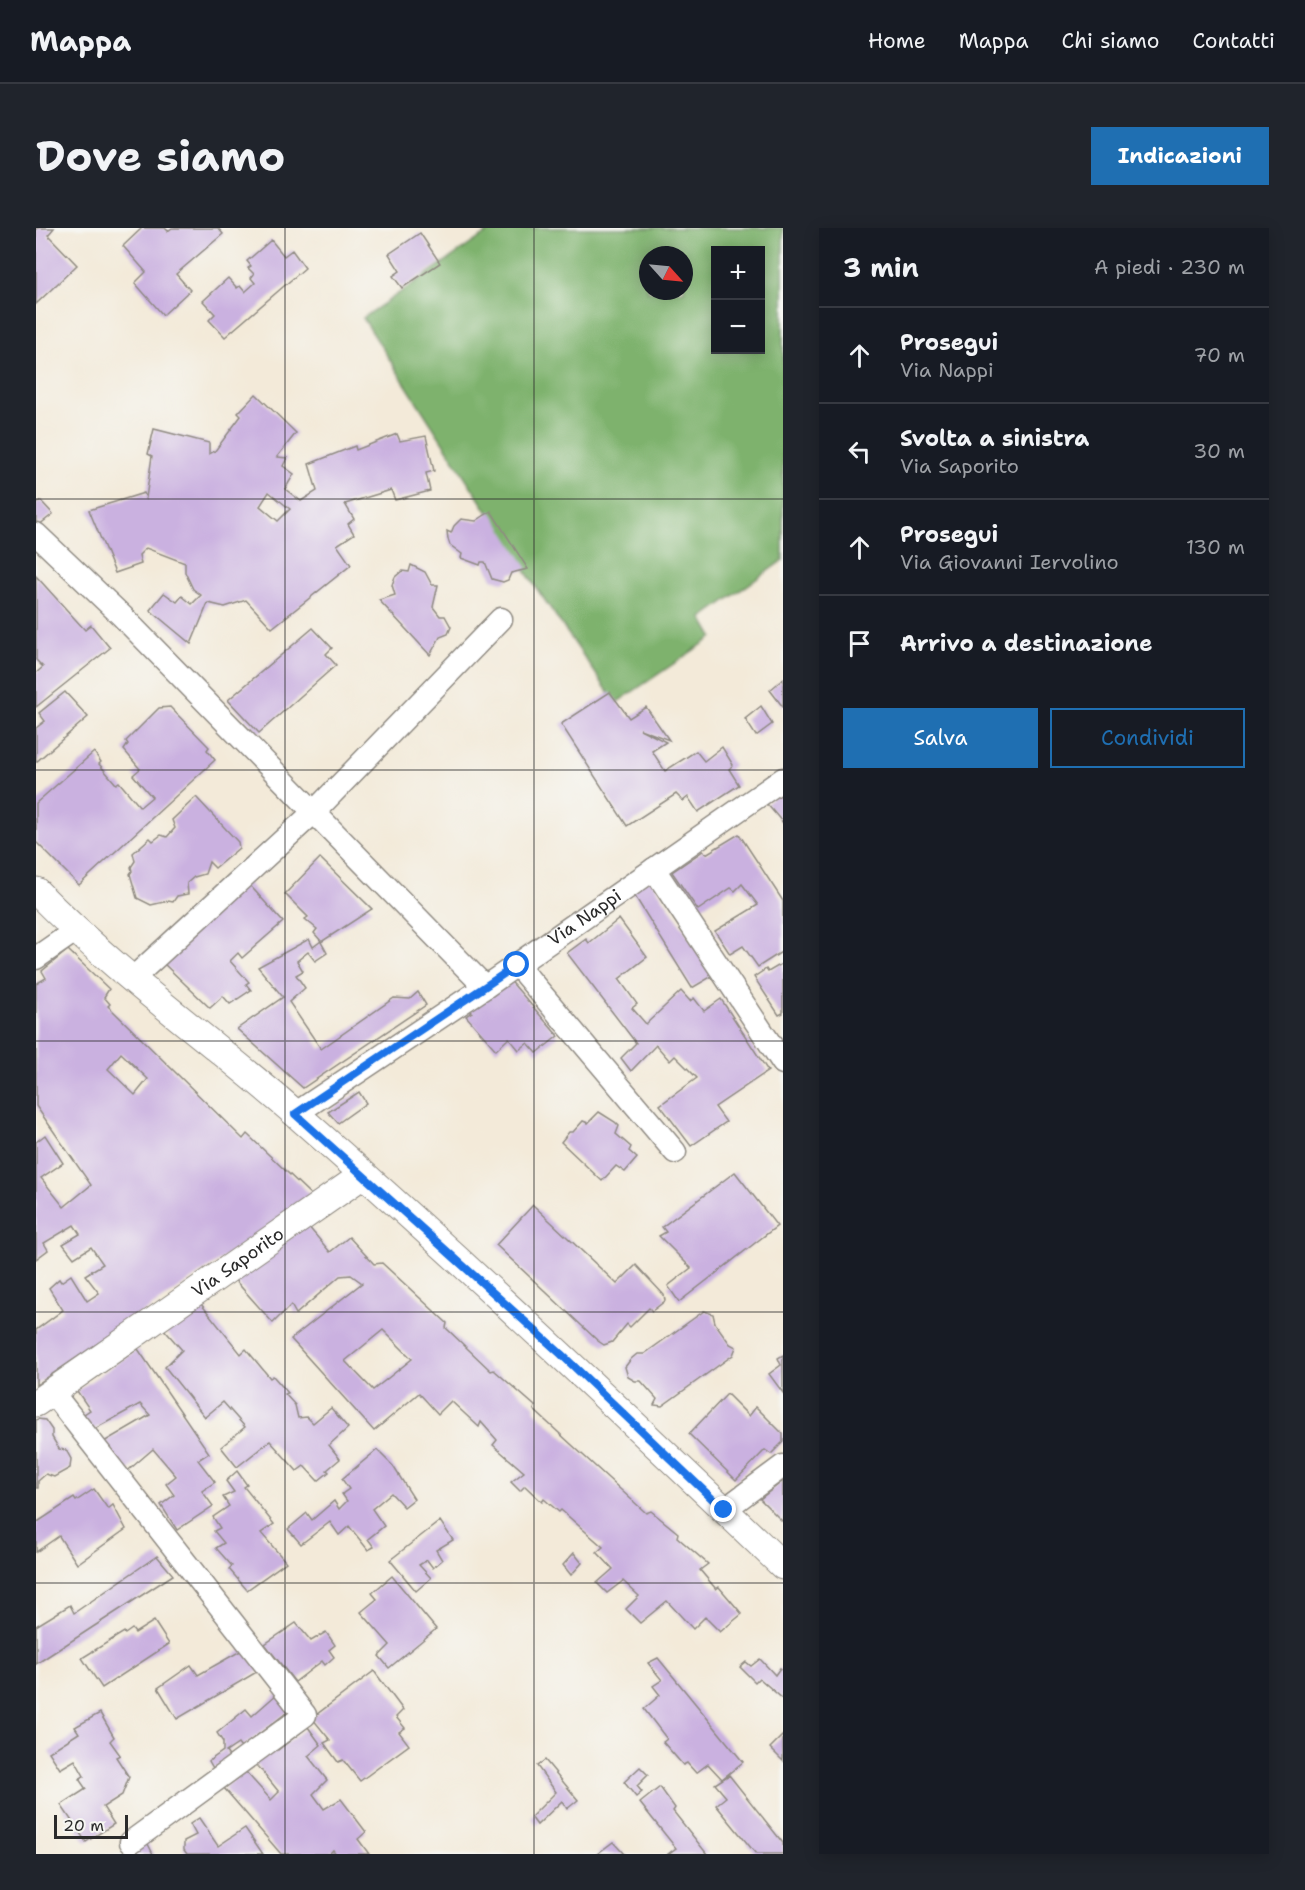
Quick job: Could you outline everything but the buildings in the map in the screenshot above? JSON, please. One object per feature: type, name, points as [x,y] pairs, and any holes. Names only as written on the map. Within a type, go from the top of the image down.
[{"type":"street","points":[[36,534],[122,616],[485,987]]},
{"type":"street","points":[[131,980],[314,812],[501,619]]},
{"type":"street","name":"Via Nappi","points":[[295,1114],[517,965],[783,778]]},
{"type":"street","points":[[654,869],[783,1063]]},
{"type":"street","points":[[36,891],[75,931],[131,980],[295,1114],[363,1175],[561,1354],[783,1566]]},
{"type":"street","points":[[36,958],[75,931]]},
{"type":"street","points":[[517,965],[675,1152]]},
{"type":"street","name":"Via Saporito","points":[[44,1397],[363,1175]]},
{"type":"street","points":[[44,1397],[305,1715],[131,1842]]},
{"type":"street","points":[[724,1510],[783,1466]]},
{"type":"green space","points":[[494,228],[783,228],[783,560],[702,618],[713,637],[616,703],[535,586],[363,318]]},
{"type":"route","points":[[517,965],[295,1114],[561,1354],[724,1510]]}]
